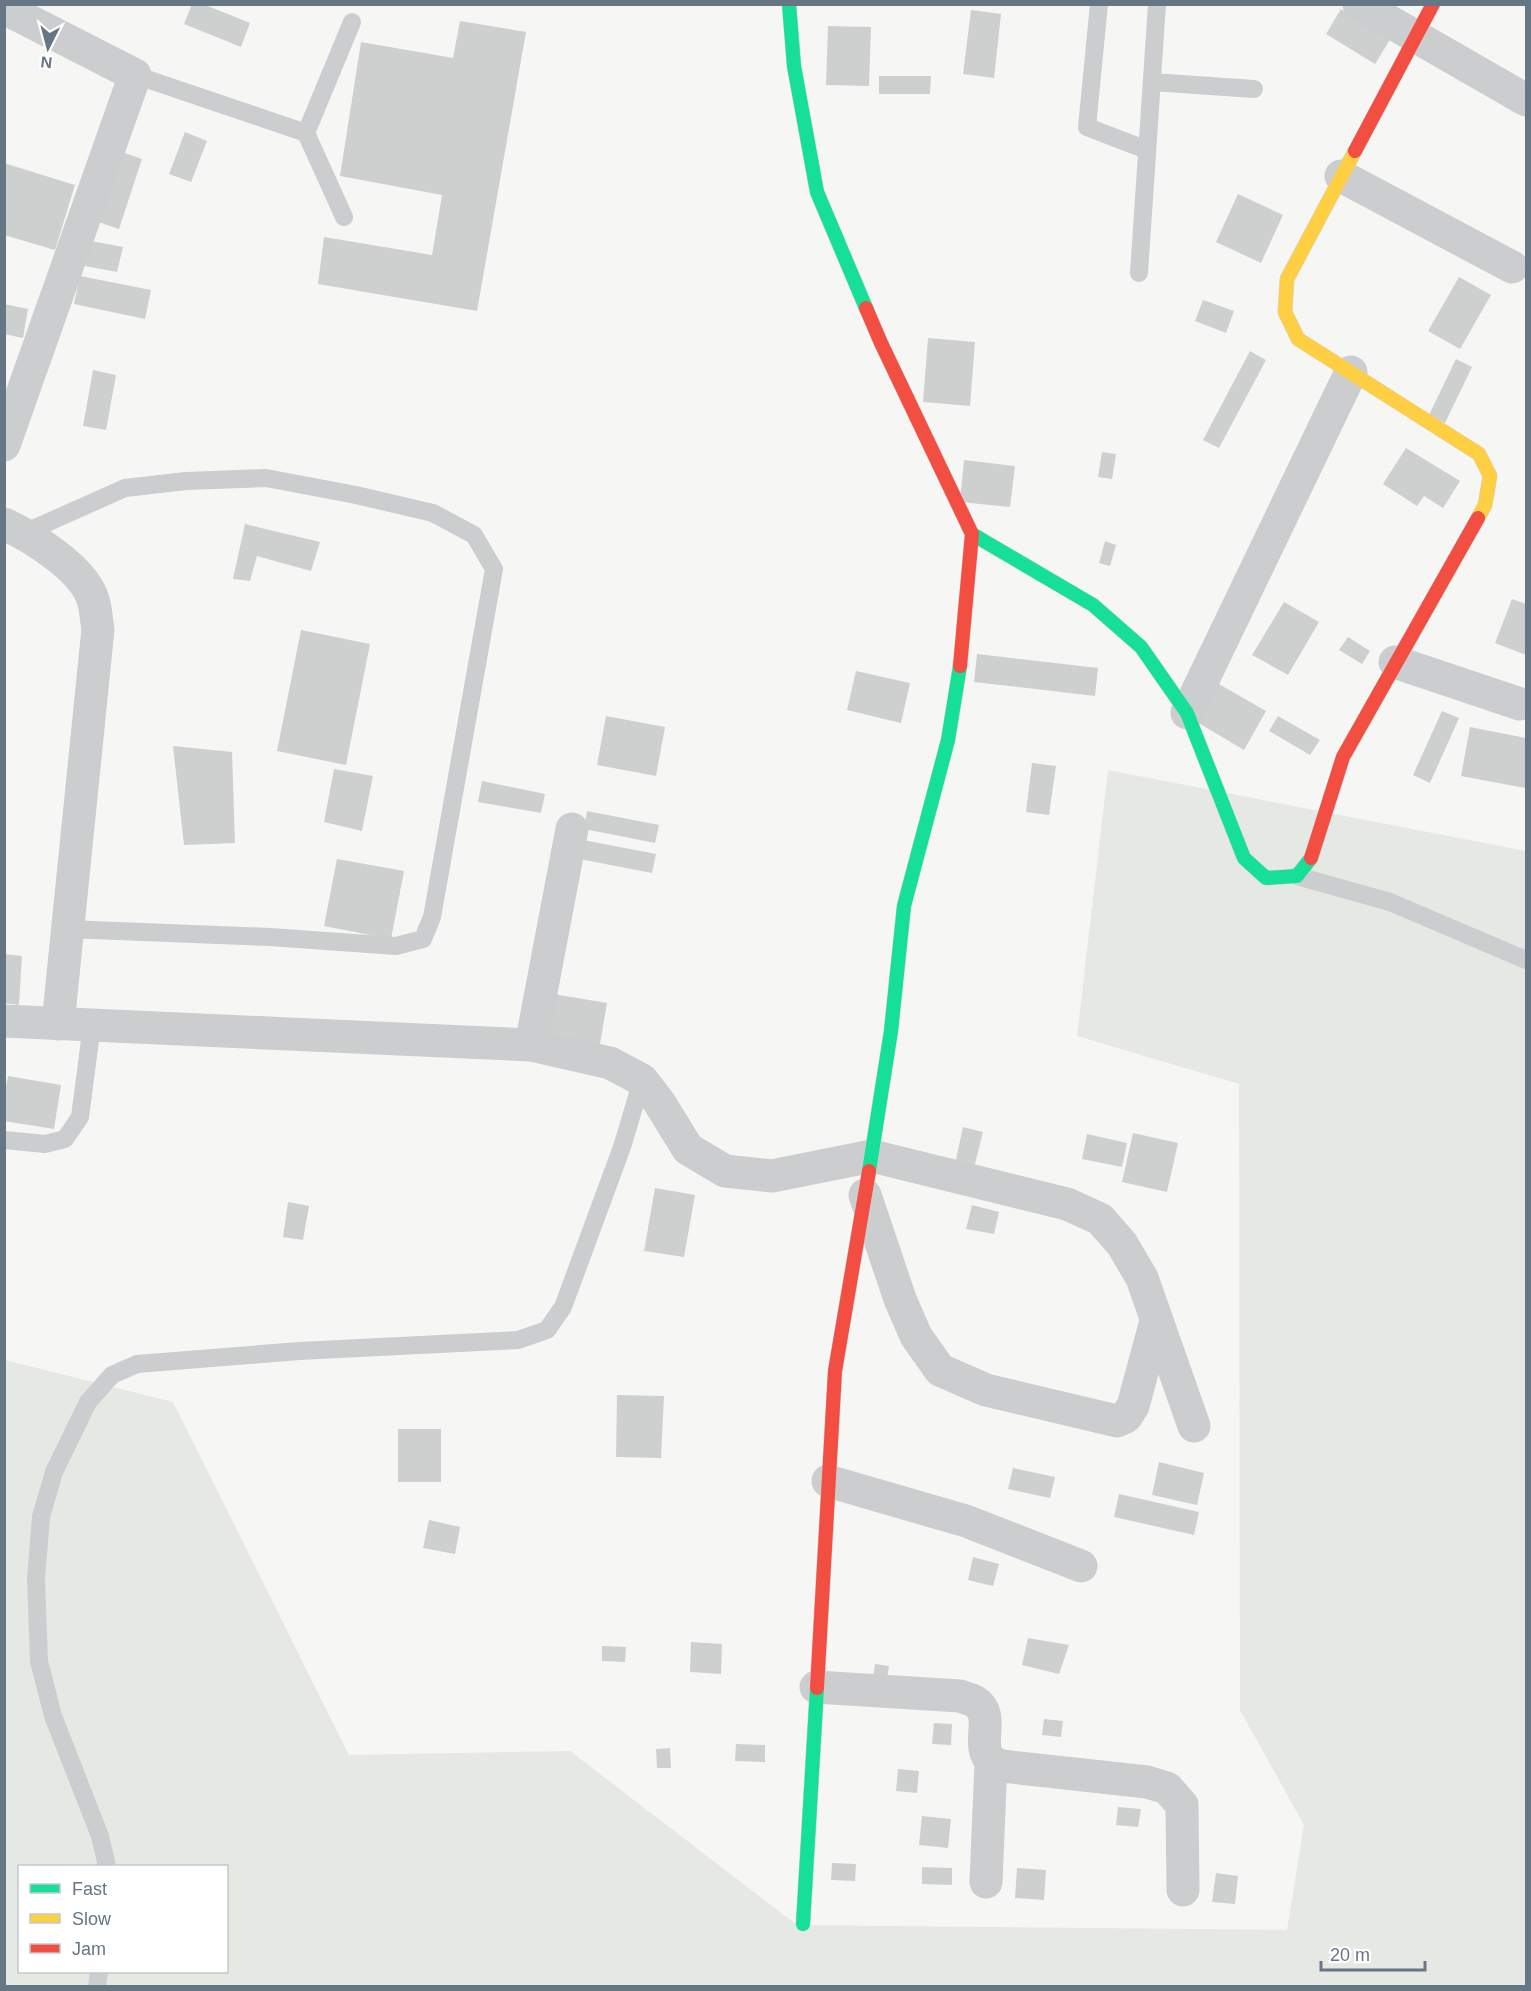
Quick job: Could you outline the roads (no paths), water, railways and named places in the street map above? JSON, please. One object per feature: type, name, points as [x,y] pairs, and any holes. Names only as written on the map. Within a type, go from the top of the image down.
[{"type":"street","points":[[789,4],[794,66],[818,192],[880,343],[972,534],[963,648],[948,740],[904,906],[891,1031],[835,1371],[803,1924]]},
{"type":"street","points":[[1359,4],[1527,100]]},
{"type":"street","points":[[972,534],[1092,605],[1141,647],[1187,713],[1244,858],[1266,878],[1297,876],[1311,857],[1343,757],[1485,505],[1490,476],[1479,454],[1298,339],[1285,312],[1287,279],[1433,4]]},
{"type":"street","points":[[4,8],[135,75],[4,445]]},
{"type":"street","points":[[1341,176],[1512,267]]},
{"type":"street","points":[[1187,713],[1351,372]]},
{"type":"street","points":[[14,529],[75,570],[92,597],[98,629],[58,1024]]},
{"type":"street","points":[[1395,662],[1520,704]]},
{"type":"street","points":[[531,1045],[572,829]]},
{"type":"street","points":[[4,1021],[531,1045],[610,1063],[642,1080],[659,1102],[688,1149],[725,1171],[772,1176],[872,1156],[1067,1204],[1100,1219],[1122,1244],[1142,1278],[1194,1426]]},
{"type":"street","points":[[865,1195],[900,1299],[916,1336],[940,1370],[986,1390],[1117,1421],[1126,1417],[1133,1406],[1156,1321]]},
{"type":"street","points":[[828,1481],[966,1521],[1081,1566]]},
{"type":"street","points":[[816,1687],[960,1696],[975,1702],[985,1713],[985,1753],[991,1763],[986,1882]]},
{"type":"street","points":[[991,1763],[1002,1767],[1147,1782],[1167,1788],[1182,1805],[1184,1890]]},
{"type":"lane","points":[[1099,4],[1087,127],[1147,150]]},
{"type":"lane","points":[[1139,273],[1157,4]]},
{"type":"lane","points":[[344,217],[306,133],[352,22]]},
{"type":"lane","points":[[135,75],[306,133]]},
{"type":"lane","points":[[1152,82],[1254,89]]},
{"type":"lane","points":[[14,529],[125,489],[186,481],[266,478],[356,495],[433,513],[474,536],[494,569],[432,917],[423,939],[396,946],[270,937],[67,929]]},
{"type":"lane","points":[[1297,876],[1390,902],[1527,960]]},
{"type":"lane","points":[[4,1140],[45,1144],[65,1139],[80,1118],[92,1025]]},
{"type":"lane","points":[[107,1865],[100,1836],[52,1716],[39,1661],[36,1579],[41,1517],[54,1472],[88,1402],[112,1376],[137,1364],[299,1351],[518,1340],[547,1330],[563,1307],[622,1147],[642,1080]]}]
